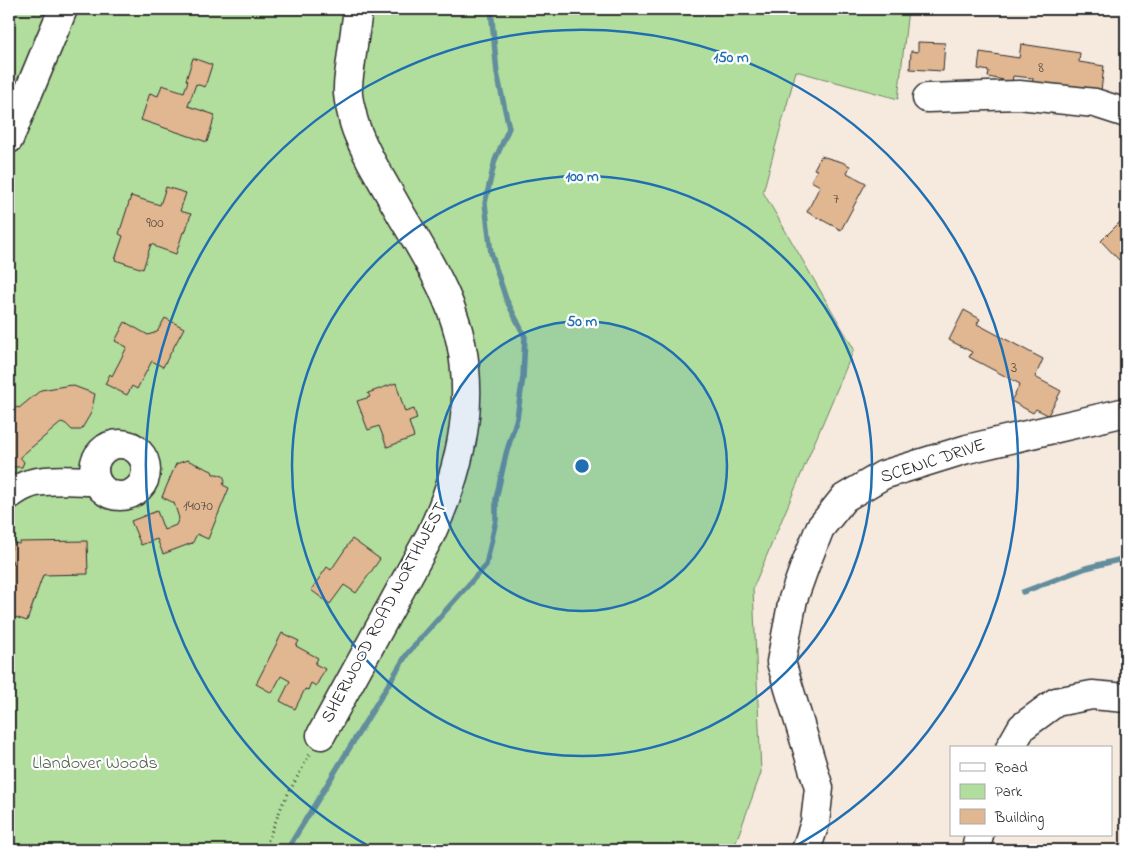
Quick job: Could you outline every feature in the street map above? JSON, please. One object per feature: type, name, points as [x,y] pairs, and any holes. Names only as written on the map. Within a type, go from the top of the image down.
[{"type":"street","points":[[9,140],[63,9]]},
{"type":"street","name":"SHERWOOD ROAD NORTHWEST","points":[[321,736],[442,509],[459,456],[466,414],[467,382],[464,354],[448,300],[435,273],[361,142],[352,116],[348,89],[358,9]]},
{"type":"street","points":[[927,98],[1019,95],[1095,104],[1126,112]]},
{"type":"street","name":"SCENIC DRIVE","points":[[806,850],[815,823],[819,788],[781,662],[793,599],[820,528],[844,498],[883,475],[967,449],[1126,412]]},
{"type":"street","points":[[9,495],[32,483],[96,481]]},
{"type":"street","points":[[1011,746],[1022,726],[1056,702],[1092,695],[1126,698]]},
{"type":"street","points":[[976,850],[979,836]]},
{"type":"path","points":[[264,850],[283,803],[321,736]]},
{"type":"green space","name":"Llandover Woods","points":[[9,9],[908,9],[898,99],[796,71],[763,192],[854,349],[753,588],[761,773],[733,850],[9,850]]},
{"type":"building","points":[[918,42],[945,43],[943,71],[910,69],[911,51],[918,52]]},
{"type":"building","points":[[1021,44],[1080,53],[1079,62],[1104,66],[1101,91],[1073,87],[1073,91],[1032,85],[1033,78],[1013,76],[1011,90],[1003,88],[1004,80],[988,77],[989,71],[978,69],[980,52],[1019,58]]},
{"type":"building","points":[[193,58],[212,65],[205,87],[196,84],[188,106],[215,115],[207,142],[141,120],[150,93],[158,96],[162,85],[184,92]]},
{"type":"building","points":[[821,156],[850,166],[847,173],[866,183],[841,230],[807,212],[820,186],[811,181],[817,170],[814,169]]},
{"type":"building","points":[[166,187],[186,193],[180,211],[191,214],[176,254],[151,244],[143,269],[115,260],[123,236],[119,234],[131,196],[160,205]]},
{"type":"building","points":[[1126,216],[1126,253],[1119,260],[1101,241]]},
{"type":"building","points":[[964,310],[980,319],[977,324],[1043,359],[1035,377],[1061,391],[1048,415],[1036,409],[1033,413],[1011,401],[1020,384],[969,357],[972,352],[949,340]]},
{"type":"building","points":[[165,318],[184,328],[163,367],[152,361],[137,389],[132,386],[127,395],[105,384],[110,374],[112,376],[127,347],[115,341],[125,322],[148,335],[157,332]]},
{"type":"building","points":[[396,383],[405,412],[414,409],[417,419],[409,422],[414,437],[387,447],[379,426],[368,430],[357,401],[370,397],[368,393]]},
{"type":"building","points":[[71,385],[95,394],[91,413],[81,430],[72,430],[62,422],[20,457],[24,462],[22,467],[10,467],[9,414],[41,390]]},
{"type":"building","points":[[187,460],[212,471],[213,474],[223,476],[225,480],[223,485],[229,488],[208,539],[197,534],[192,544],[163,554],[157,539],[141,545],[131,521],[157,511],[164,530],[176,525],[179,518],[174,503],[162,497],[176,464]]},
{"type":"building","points":[[352,539],[380,559],[356,593],[344,585],[330,604],[311,590],[327,567],[331,570]]},
{"type":"building","points":[[87,541],[88,574],[43,575],[27,621],[9,615],[9,573],[13,561],[9,559],[9,556],[13,543]]},
{"type":"building","points":[[282,633],[299,641],[296,646],[318,658],[315,664],[325,669],[316,686],[311,683],[308,690],[305,689],[295,709],[280,701],[290,681],[281,676],[272,693],[256,684]]},
{"type":"waterway","points":[[287,850],[407,654],[486,565],[496,520],[496,499],[506,454],[517,418],[523,377],[525,337],[506,299],[491,253],[485,203],[495,160],[509,128],[497,73],[491,9]]},
{"type":"waterway","points":[[1023,592],[1086,568],[1126,558]]}]
